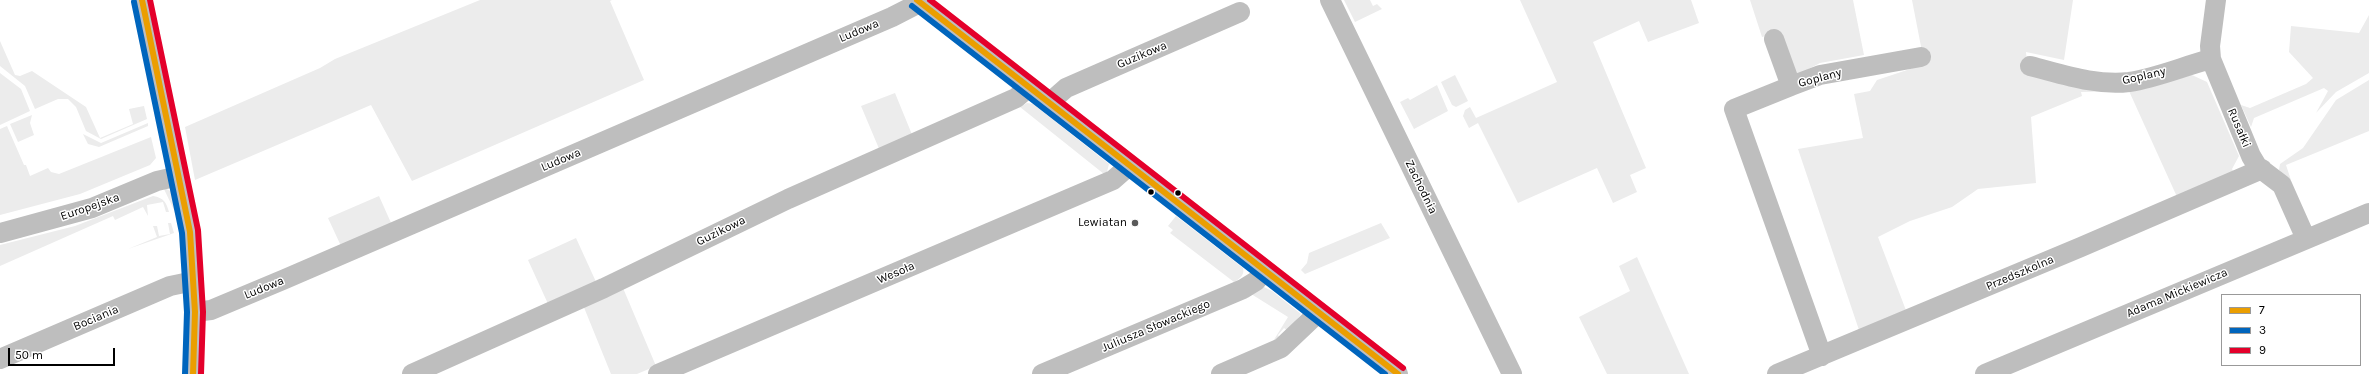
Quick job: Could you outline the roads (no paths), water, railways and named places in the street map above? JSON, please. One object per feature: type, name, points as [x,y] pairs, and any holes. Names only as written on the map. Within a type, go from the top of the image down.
[{"type":"street","points":[[142,0],[190,232],[195,312],[192,374]]},
{"type":"street","name":"Zachodnia","points":[[1330,0],[1512,374]]},
{"type":"street","name":"Rusałki","points":[[2216,0],[2210,46],[2211,59],[2251,156],[2262,169],[2282,185],[2306,240]]},
{"type":"street","points":[[921,1],[1129,166],[1398,374]]},
{"type":"street","name":"Ludowa","points":[[195,312],[211,310],[297,274],[892,17],[921,1]]},
{"type":"street","name":"Guzikowa","points":[[1049,103],[1066,88],[1240,12]]},
{"type":"street","name":"Goplany","points":[[1774,39],[1785,88],[1820,75],[1921,57]]},
{"type":"street","name":"Goplany","points":[[2030,66],[2092,81],[2118,82],[2139,80],[2211,59]]},
{"type":"street","name":"Guzikowa","points":[[412,374],[604,288],[788,199],[1016,98],[1029,87]]},
{"type":"street","points":[[1785,88],[1734,109],[1822,356]]},
{"type":"street","name":"Wesoła","points":[[658,374],[1113,180],[1129,166]]},
{"type":"street","name":"Przedszkolna","points":[[1777,374],[2262,169]]},
{"type":"street","name":"Europejska","points":[[0,232],[92,208],[157,181],[179,176]]},
{"type":"street","name":"Adama Mickiewicza","points":[[1985,374],[2369,213]]},
{"type":"street","name":"Juliusza Słowackiego","points":[[1042,374],[1243,289],[1256,281],[1265,270]]},
{"type":"street","name":"Bociania","points":[[0,360],[170,286],[194,281]]},
{"type":"street","points":[[1221,374],[1281,348],[1319,312]]},
{"type":"place","name":"Lewiatan","points":[[1135,223]]}]
